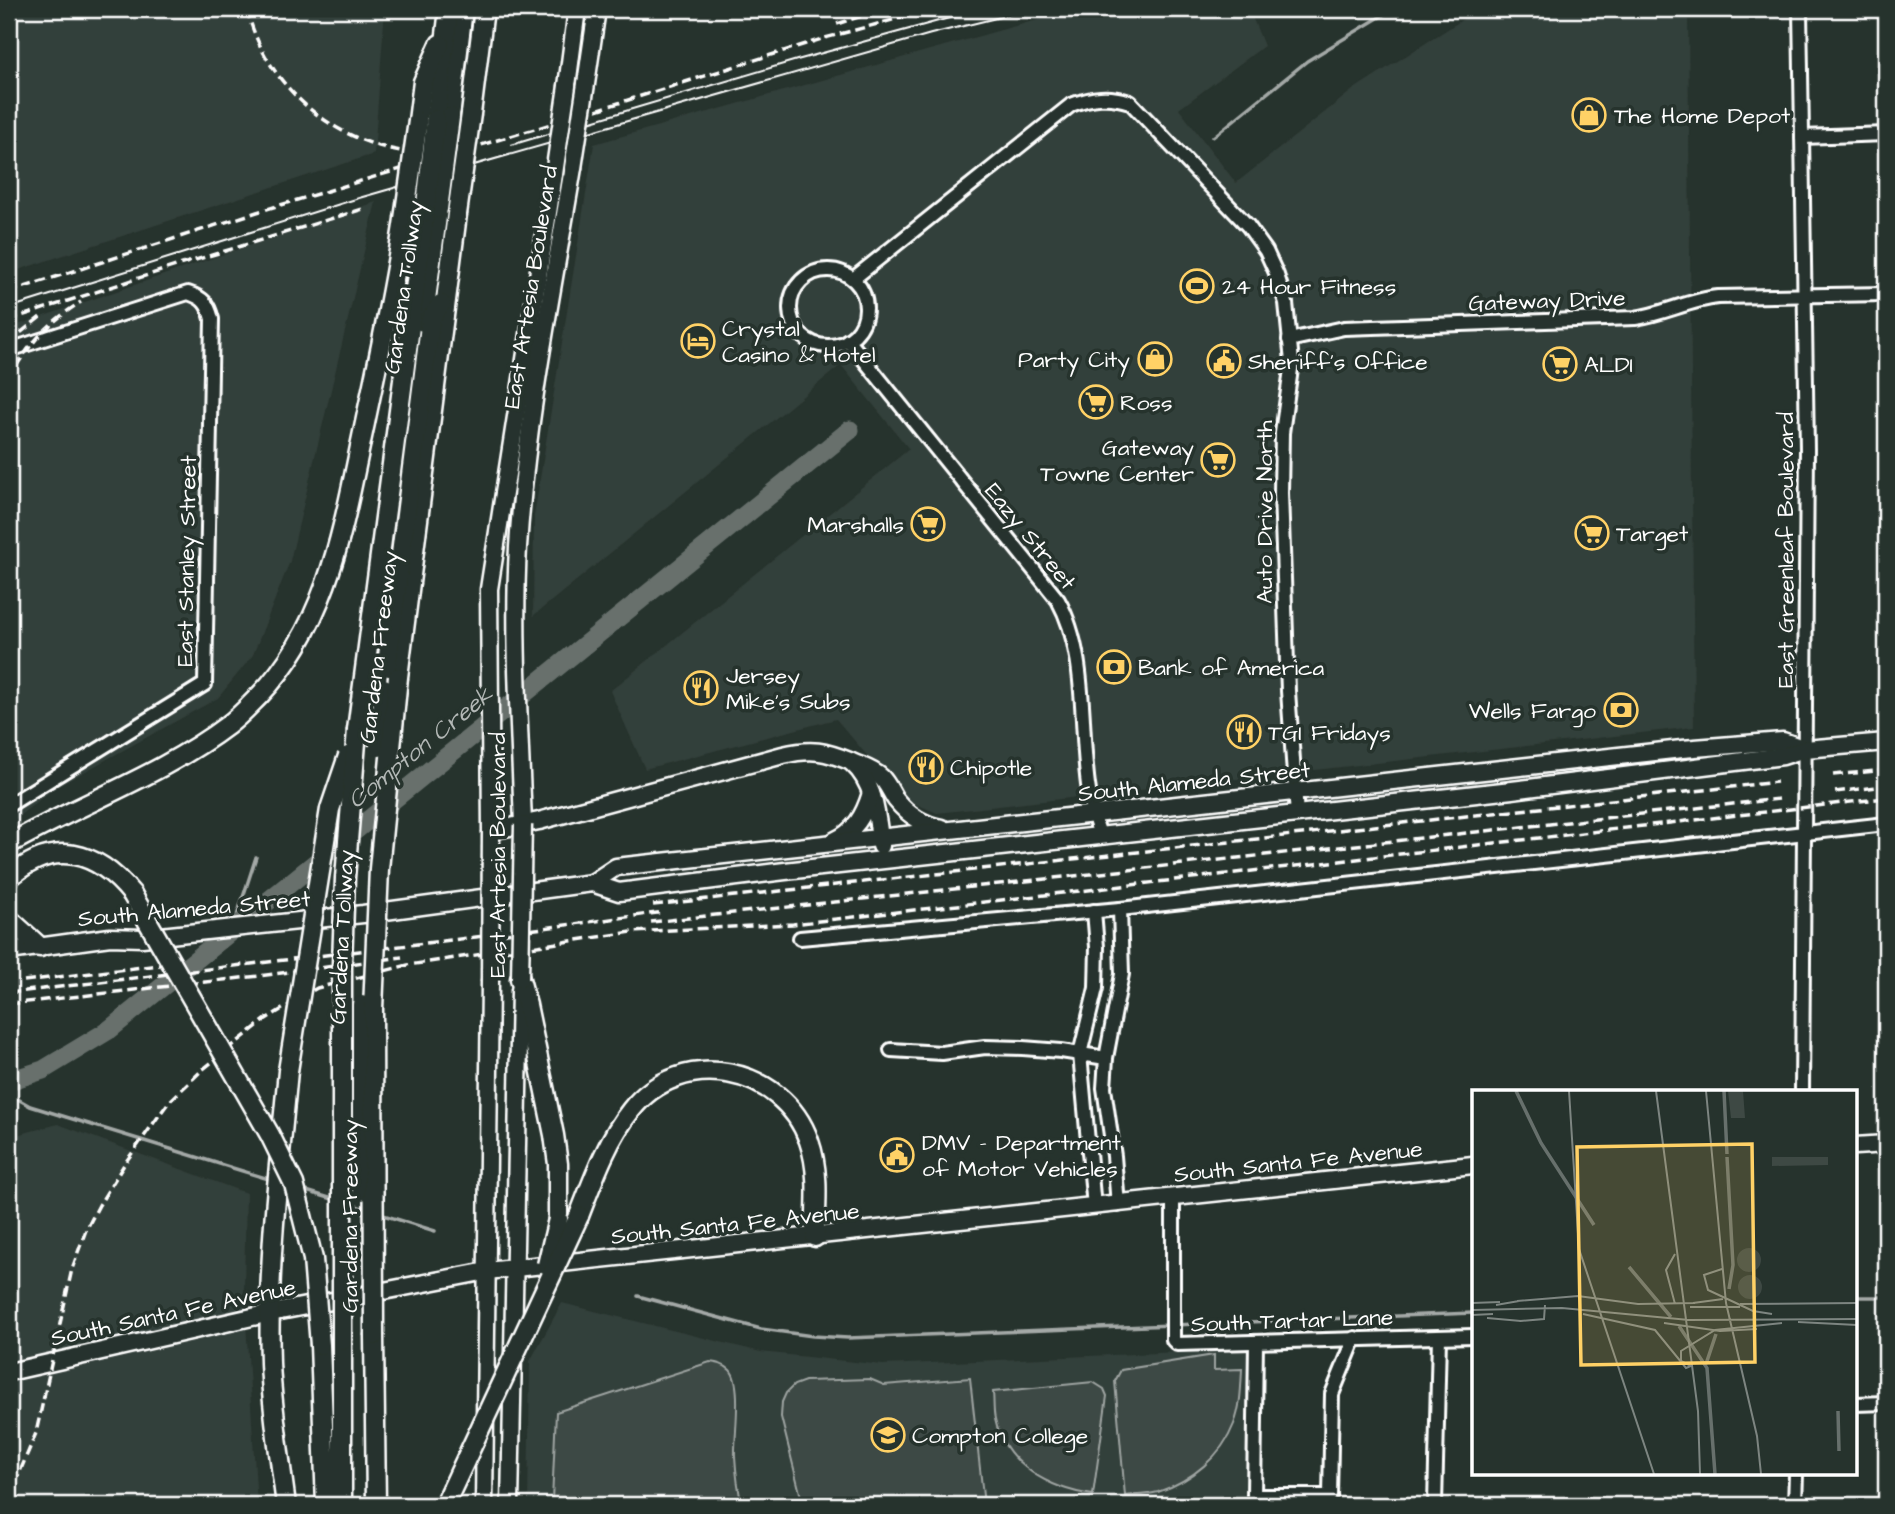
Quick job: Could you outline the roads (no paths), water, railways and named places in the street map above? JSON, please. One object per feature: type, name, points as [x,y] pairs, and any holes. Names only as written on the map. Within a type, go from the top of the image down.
[{"type":"highway","points":[[443,118],[449,9]]},
{"type":"highway","name":"Gardena Tollway","points":[[379,567],[393,546],[443,118],[463,9]]},
{"type":"highway","name":"Gardena Freeway","points":[[376,1505],[369,1337],[374,982],[391,683],[484,9]]},
{"type":"highway","points":[[9,844],[179,758],[230,724],[265,689],[296,648],[321,600],[338,551],[395,284],[423,82],[447,28]]},
{"type":"highway","name":"Gardena Freeway","points":[[342,1505],[342,964],[345,878],[357,730],[379,567]]},
{"type":"highway","points":[[286,1505],[271,1364],[270,1312],[275,1209],[288,1071],[330,809],[357,730]]},
{"type":"highway","points":[[9,878],[24,865],[60,854],[78,855],[94,860],[119,877],[132,894],[287,1165],[310,1240],[316,1280],[326,1505]]},
{"type":"highway","points":[[9,919],[40,947]]},
{"type":"highway","points":[[520,979],[558,1164],[558,1219],[536,1305]]},
{"type":"highway","points":[[445,1505],[618,1130],[631,1109],[645,1096],[669,1082],[693,1073],[729,1072],[747,1077],[786,1102],[803,1127],[814,1161],[816,1237]]},
{"type":"highway","points":[[366,1505],[369,1337]]},
{"type":"main road","name":"East Artesia Boulevard","points":[[484,1505],[491,831],[487,628],[489,589],[577,9]]},
{"type":"main road","name":"East Artesia Boulevard","points":[[510,1505],[520,979],[530,823],[516,604],[524,472],[597,9]]},
{"type":"main road","points":[[538,268],[556,269]]},
{"type":"main road","points":[[506,471],[524,472]]},
{"type":"main road","name":"South Alameda Street","points":[[9,951],[110,937],[142,938],[363,914],[592,883],[616,867],[1682,748],[1783,741],[1805,749]]},
{"type":"main road","name":"South Alameda Street","points":[[592,883],[619,892],[1695,769],[1783,756],[1805,749],[1886,742]]},
{"type":"main road","points":[[491,831],[530,823],[797,751],[827,752],[872,769],[912,816],[930,826],[951,830]]},
{"type":"main road","points":[[850,762],[859,770],[871,793],[883,861]]},
{"type":"main road","points":[[828,844],[847,834],[858,824],[871,793]]},
{"type":"main road","points":[[1856,1146],[1886,1144]]},
{"type":"main road","name":"South Santa Fe Avenue","points":[[9,1372],[270,1312],[487,1271],[1472,1165]]},
{"type":"street","name":"East Greenleaf Boulevard","points":[[1800,9],[1807,449],[1802,1090]]},
{"type":"street","name":"Auto Drive North","points":[[853,279],[1072,104],[1090,98],[1114,97],[1130,102],[1248,226],[1266,251],[1277,275],[1286,303],[1292,362],[1282,433],[1281,493],[1288,691],[1297,815]]},
{"type":"street","points":[[1802,137],[1886,134]]},
{"type":"street","points":[[831,270],[853,279],[864,297],[866,311],[858,330],[848,340],[827,346],[800,333],[792,319],[790,302],[796,287],[815,272],[831,270]]},
{"type":"street","name":"East Stanley Street","points":[[9,350],[188,293],[201,297],[208,305],[212,319],[205,684],[9,805]]},
{"type":"street","name":"Gateway Drive","points":[[1289,340],[1344,328],[1636,318],[1657,315],[1703,299],[1886,294]]},
{"type":"street","name":"Eazy Street","points":[[848,340],[1058,600],[1066,614],[1073,639],[1080,689],[1092,815],[1101,837]]},
{"type":"street","points":[[800,938],[1120,909],[1886,824]]},
{"type":"street","points":[[1118,1205],[1104,1088],[1106,1058],[1122,974],[1120,909]]},
{"type":"street","points":[[1094,911],[1096,988],[1080,1054],[1094,1207]]},
{"type":"street","points":[[891,1049],[942,1053],[985,1048],[1023,1048],[1106,1058]]},
{"type":"street","name":"South Tartar Lane","points":[[1173,1198],[1172,1310],[1173,1340],[1177,1344],[1472,1336]]},
{"type":"street","points":[[1435,1505],[1439,1337]]},
{"type":"street","points":[[1256,1342],[1254,1496],[1282,1501],[1334,1501],[1332,1394],[1356,1338]]},
{"type":"street","points":[[1856,1404],[1886,1403]]},
{"type":"street","points":[[1795,1505],[1796,1476]]},
{"type":"waterway","name":"Compton Creek","points":[[1213,137],[1307,61],[1393,9]]},
{"type":"waterway","name":"Compton Creek","points":[[9,1081],[43,1070],[109,1030],[850,430]]},
{"type":"waterway","points":[[235,922],[256,857]]},
{"type":"waterway","points":[[9,1094],[30,1106],[272,1180]]},
{"type":"waterway","points":[[303,1190],[336,1200]]},
{"type":"waterway","points":[[346,1203],[369,1210]]},
{"type":"waterway","points":[[380,1214],[435,1231]]},
{"type":"waterway","points":[[638,1296],[761,1329],[848,1338],[1472,1313]]},
{"type":"waterway","points":[[1856,1297],[1886,1297]]},
{"type":"tram line","points":[[511,145],[797,60],[982,9]]},
{"type":"tram line","points":[[9,308],[359,198],[931,34],[1033,9]]},
{"type":"railway","points":[[247,9],[257,40],[273,68],[294,94],[318,115],[345,132],[375,145],[407,152],[439,153]]},
{"type":"railway","points":[[837,24],[883,9]]},
{"type":"railway","points":[[9,292],[257,212],[568,119],[825,38],[934,9]]},
{"type":"railway","points":[[9,320],[363,209]]},
{"type":"railway","points":[[9,380],[39,336],[81,302]]},
{"type":"railway","points":[[9,342],[44,314]]},
{"type":"railway","points":[[1833,775],[1886,770]]},
{"type":"railway","points":[[653,905],[1777,782]]},
{"type":"railway","points":[[1835,792],[1886,786]]},
{"type":"railway","points":[[9,1498],[36,1433],[72,1269],[86,1230],[99,1205],[168,1103],[202,1070],[266,1019],[317,988],[408,965],[632,932],[793,924],[1886,798]]},
{"type":"railway","points":[[651,922],[1779,799]]},
{"type":"railway","points":[[9,993],[664,912]]},
{"type":"railway","points":[[9,1004],[402,957]]},
{"type":"railway","points":[[24,981],[160,965]]},
{"type":"place","name":"The Home Depot","points":[[1589,115]]},
{"type":"place","name":"24 Hour Fitness","points":[[1197,286]]},
{"type":"place","name":"Crystal Casino & Hotel","points":[[698,341]]},
{"type":"place","name":"Party City","points":[[1155,359]]},
{"type":"place","name":"Sheriff's Office","points":[[1224,361]]},
{"type":"place","name":"ALDI","points":[[1560,364]]},
{"type":"place","name":"Ross","points":[[1096,402]]},
{"type":"place","name":"Gateway Towne Center","points":[[1218,460]]},
{"type":"place","name":"Marshalls","points":[[928,524]]},
{"type":"place","name":"Target","points":[[1592,533]]},
{"type":"place","name":"Bank of America","points":[[1114,667]]},
{"type":"place","name":"Jersey Mike's Subs","points":[[701,688]]},
{"type":"place","name":"Wells Fargo","points":[[1621,710]]},
{"type":"place","name":"TGI Fridays","points":[[1244,732]]},
{"type":"place","name":"Chipotle","points":[[926,767]]},
{"type":"place","name":"DMV - Department of Motor Vehicles","points":[[897,1155]]},
{"type":"place","name":"Compton College","points":[[888,1435]]}]
